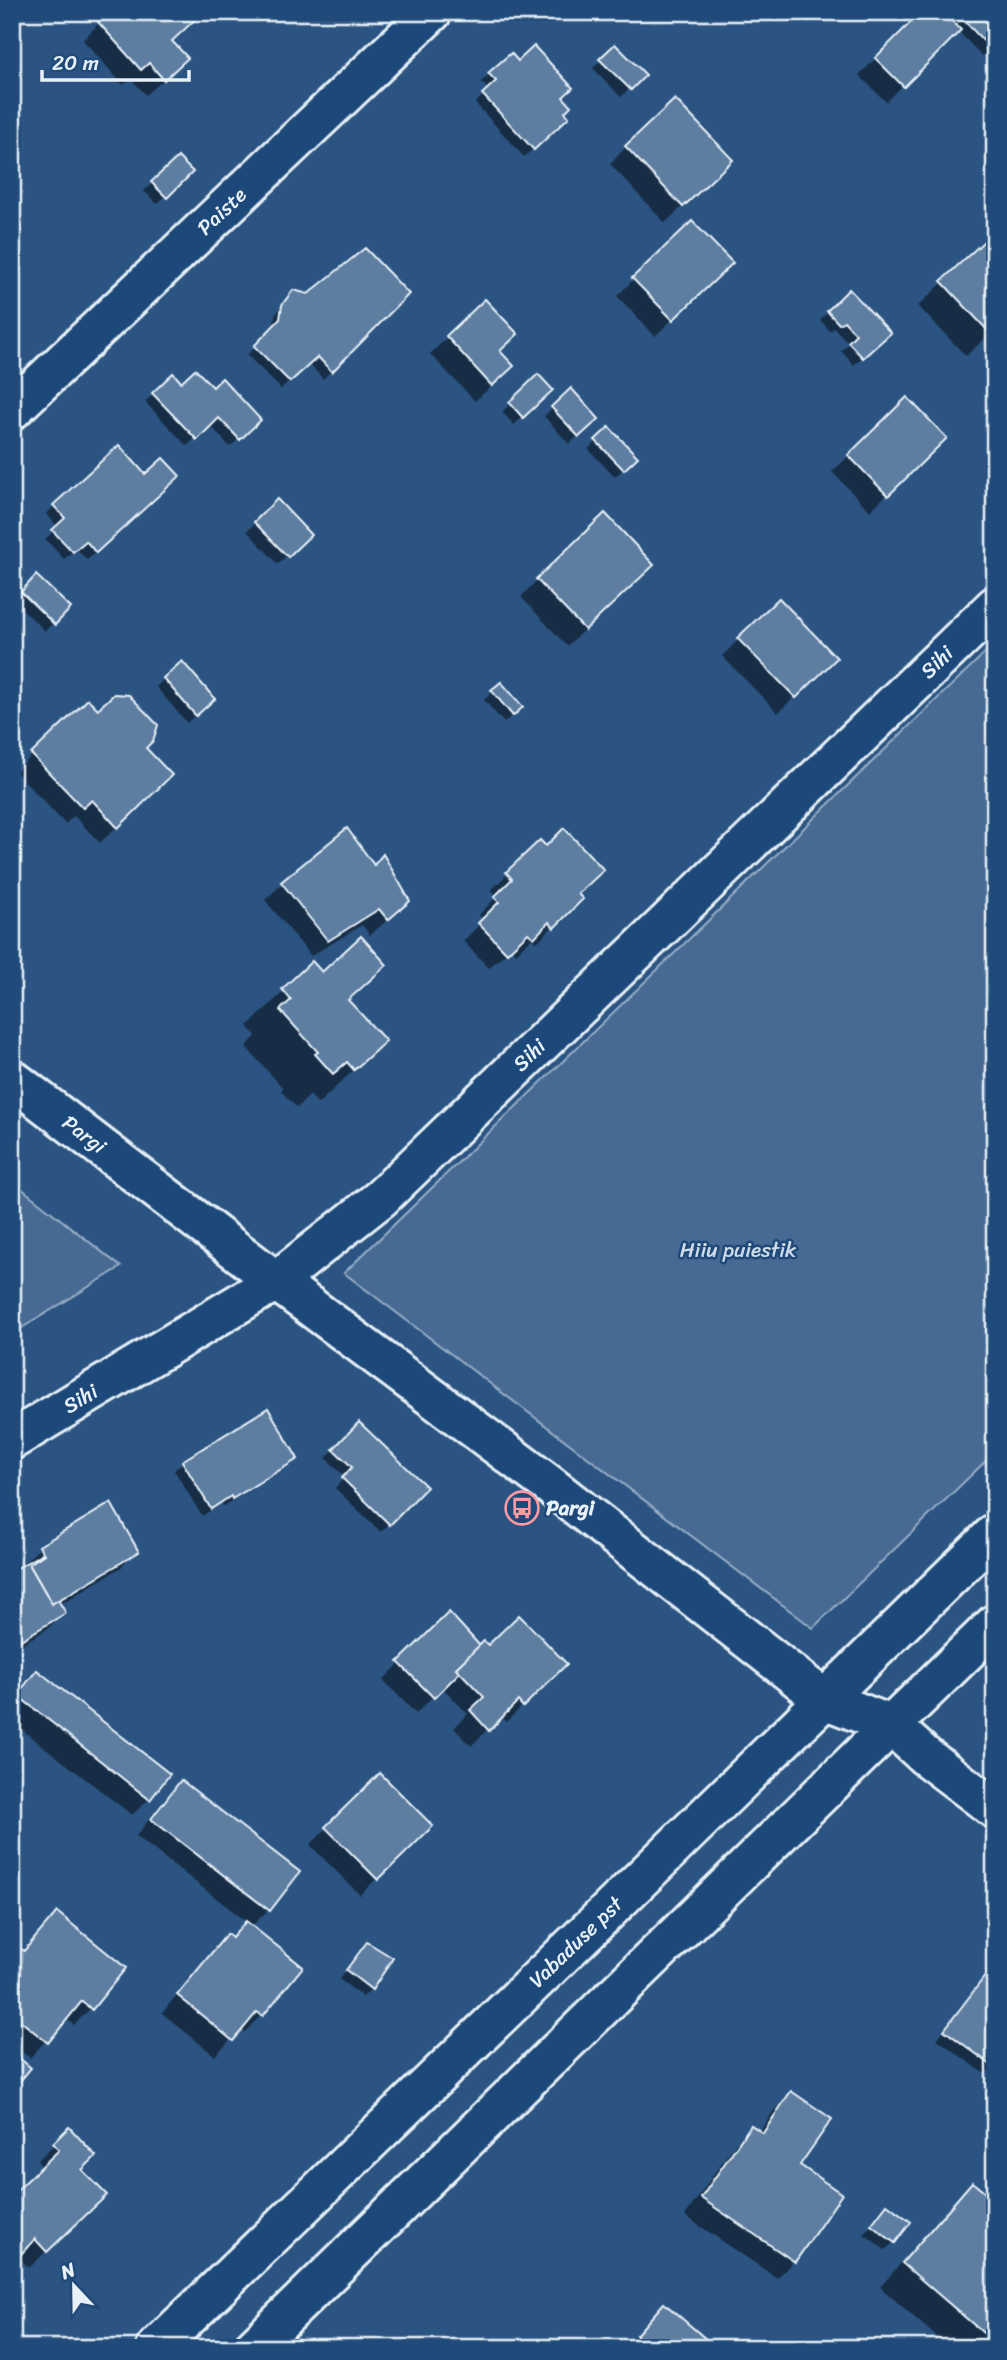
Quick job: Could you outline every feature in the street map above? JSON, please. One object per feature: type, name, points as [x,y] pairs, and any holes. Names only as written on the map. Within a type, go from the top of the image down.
[{"type":"main road","name":"Paiste","points":[[12,410],[432,12]]},
{"type":"main road","name":"Sihi","points":[[12,1440],[276,1281],[381,1198],[995,606]]},
{"type":"main road","name":"Pargi","points":[[12,1079],[276,1281],[558,1491],[824,1699],[891,1725]]},
{"type":"main road","name":"Vabaduse pst","points":[[156,2348],[995,1533]]},
{"type":"main road","points":[[253,2348],[995,1625]]},
{"type":"main road","points":[[891,1725],[925,1756],[995,1809]]},
{"type":"green space","name":"Hiiu puiestik","points":[[995,643],[995,1452],[813,1628],[344,1273]]},
{"type":"green space","points":[[12,1181],[121,1267],[12,1334]]},
{"type":"building","points":[[109,12],[203,12],[172,41],[188,58],[164,80],[149,63],[141,70],[98,22]]},
{"type":"building","points":[[921,12],[943,12],[961,30],[904,87],[875,58]]},
{"type":"building","points":[[956,12],[988,12],[995,19],[995,46],[991,49]]},
{"type":"building","points":[[615,44],[646,75],[631,90],[599,59]]},
{"type":"building","points":[[534,46],[573,88],[563,97],[571,106],[565,112],[569,117],[534,150],[482,94],[496,81],[488,73],[511,53],[518,61]]},
{"type":"building","points":[[675,99],[733,160],[683,207],[625,146]]},
{"type":"building","points":[[178,157],[193,172],[167,198],[151,182]]},
{"type":"building","points":[[692,221],[733,263],[673,320],[632,278]]},
{"type":"building","points":[[995,231],[995,330],[991,334],[941,281]]},
{"type":"building","points":[[365,248],[409,294],[332,372],[318,357],[290,382],[254,346],[280,319],[282,305],[293,290],[308,294]]},
{"type":"building","points":[[849,289],[891,333],[863,358],[848,342],[856,334],[844,321],[839,324],[827,311]]},
{"type":"building","points":[[485,299],[518,334],[500,351],[514,366],[492,386],[446,336]]},
{"type":"building","points":[[195,369],[213,387],[222,378],[261,420],[240,440],[219,418],[197,440],[152,393],[173,373],[181,382]]},
{"type":"building","points":[[538,374],[553,390],[523,418],[509,402]]},
{"type":"building","points":[[571,388],[599,419],[579,437],[551,407]]},
{"type":"building","points":[[907,397],[947,438],[888,496],[848,455]]},
{"type":"building","points":[[609,427],[638,457],[624,470],[595,440]]},
{"type":"building","points":[[119,445],[145,474],[163,458],[180,476],[96,553],[86,541],[73,552],[52,530],[65,518],[53,505]]},
{"type":"building","points":[[277,499],[311,535],[288,557],[254,522]]},
{"type":"building","points":[[605,513],[654,565],[585,630],[536,579]]},
{"type":"building","points":[[36,575],[71,608],[55,625],[21,592]]},
{"type":"building","points":[[779,598],[837,658],[796,698],[737,638]]},
{"type":"building","points":[[182,661],[215,699],[196,716],[163,678]]},
{"type":"building","points":[[501,682],[523,707],[513,716],[491,690]]},
{"type":"building","points":[[114,694],[129,695],[158,725],[153,741],[146,748],[172,775],[118,828],[92,800],[83,808],[31,754],[88,699],[98,709]]},
{"type":"building","points":[[347,828],[374,865],[383,854],[410,901],[388,920],[379,909],[328,941],[281,882]]},
{"type":"building","points":[[564,828],[604,870],[578,894],[583,899],[554,928],[549,922],[534,938],[528,933],[507,953],[478,923],[499,902],[494,897],[512,879],[506,872],[540,840],[546,846]]},
{"type":"building","points":[[361,936],[387,965],[348,1000],[386,1041],[354,1070],[347,1062],[333,1074],[315,1054],[318,1052],[280,1010],[291,1000],[282,989],[312,961],[322,972]]},
{"type":"building","points":[[268,1408],[298,1459],[211,1509],[182,1461]]},
{"type":"building","points":[[359,1422],[427,1487],[390,1525],[342,1478],[352,1467],[333,1449]]},
{"type":"building","points":[[111,1503],[139,1552],[52,1604],[29,1564],[44,1554],[39,1546]]},
{"type":"building","points":[[43,1553],[29,1564],[52,1604],[58,1600],[66,1613],[19,1641],[12,1629],[12,1571]]},
{"type":"building","points":[[449,1612],[480,1646],[456,1668],[460,1672],[434,1698],[398,1662]]},
{"type":"building","points":[[519,1615],[567,1664],[523,1707],[518,1701],[489,1731],[470,1710],[484,1697],[456,1668],[484,1641],[488,1645]]},
{"type":"building","points":[[37,1670],[170,1774],[150,1800],[17,1695]]},
{"type":"building","points":[[380,1773],[433,1826],[378,1880],[325,1827]]},
{"type":"building","points":[[181,1780],[300,1872],[270,1911],[151,1819]]},
{"type":"building","points":[[57,1912],[126,1968],[92,2010],[82,2001],[48,2043],[12,2014],[12,1945],[24,1951]]},
{"type":"building","points":[[246,1921],[303,1967],[263,2016],[257,2012],[233,2041],[177,1995],[227,1934],[232,1938]]},
{"type":"building","points":[[367,1942],[393,1958],[372,1990],[346,1970]]},
{"type":"building","points":[[992,1967],[995,1969],[994,2067],[944,2030]]},
{"type":"building","points":[[12,2052],[31,2068],[12,2091]]},
{"type":"building","points":[[791,2091],[832,2119],[800,2165],[842,2194],[795,2262],[701,2198],[751,2125],[763,2133]]},
{"type":"building","points":[[69,2127],[96,2156],[82,2170],[107,2195],[47,2252],[35,2239],[21,2254],[12,2246],[12,2195],[59,2150],[53,2143]]},
{"type":"building","points":[[972,2182],[995,2201],[995,2343],[902,2263]]},
{"type":"building","points":[[887,2204],[911,2222],[895,2243],[871,2225]]},
{"type":"building","points":[[664,2303],[714,2346],[713,2348],[651,2348],[636,2335]]},
{"type":"place","name":"Pargi","points":[[522,1508]]}]
